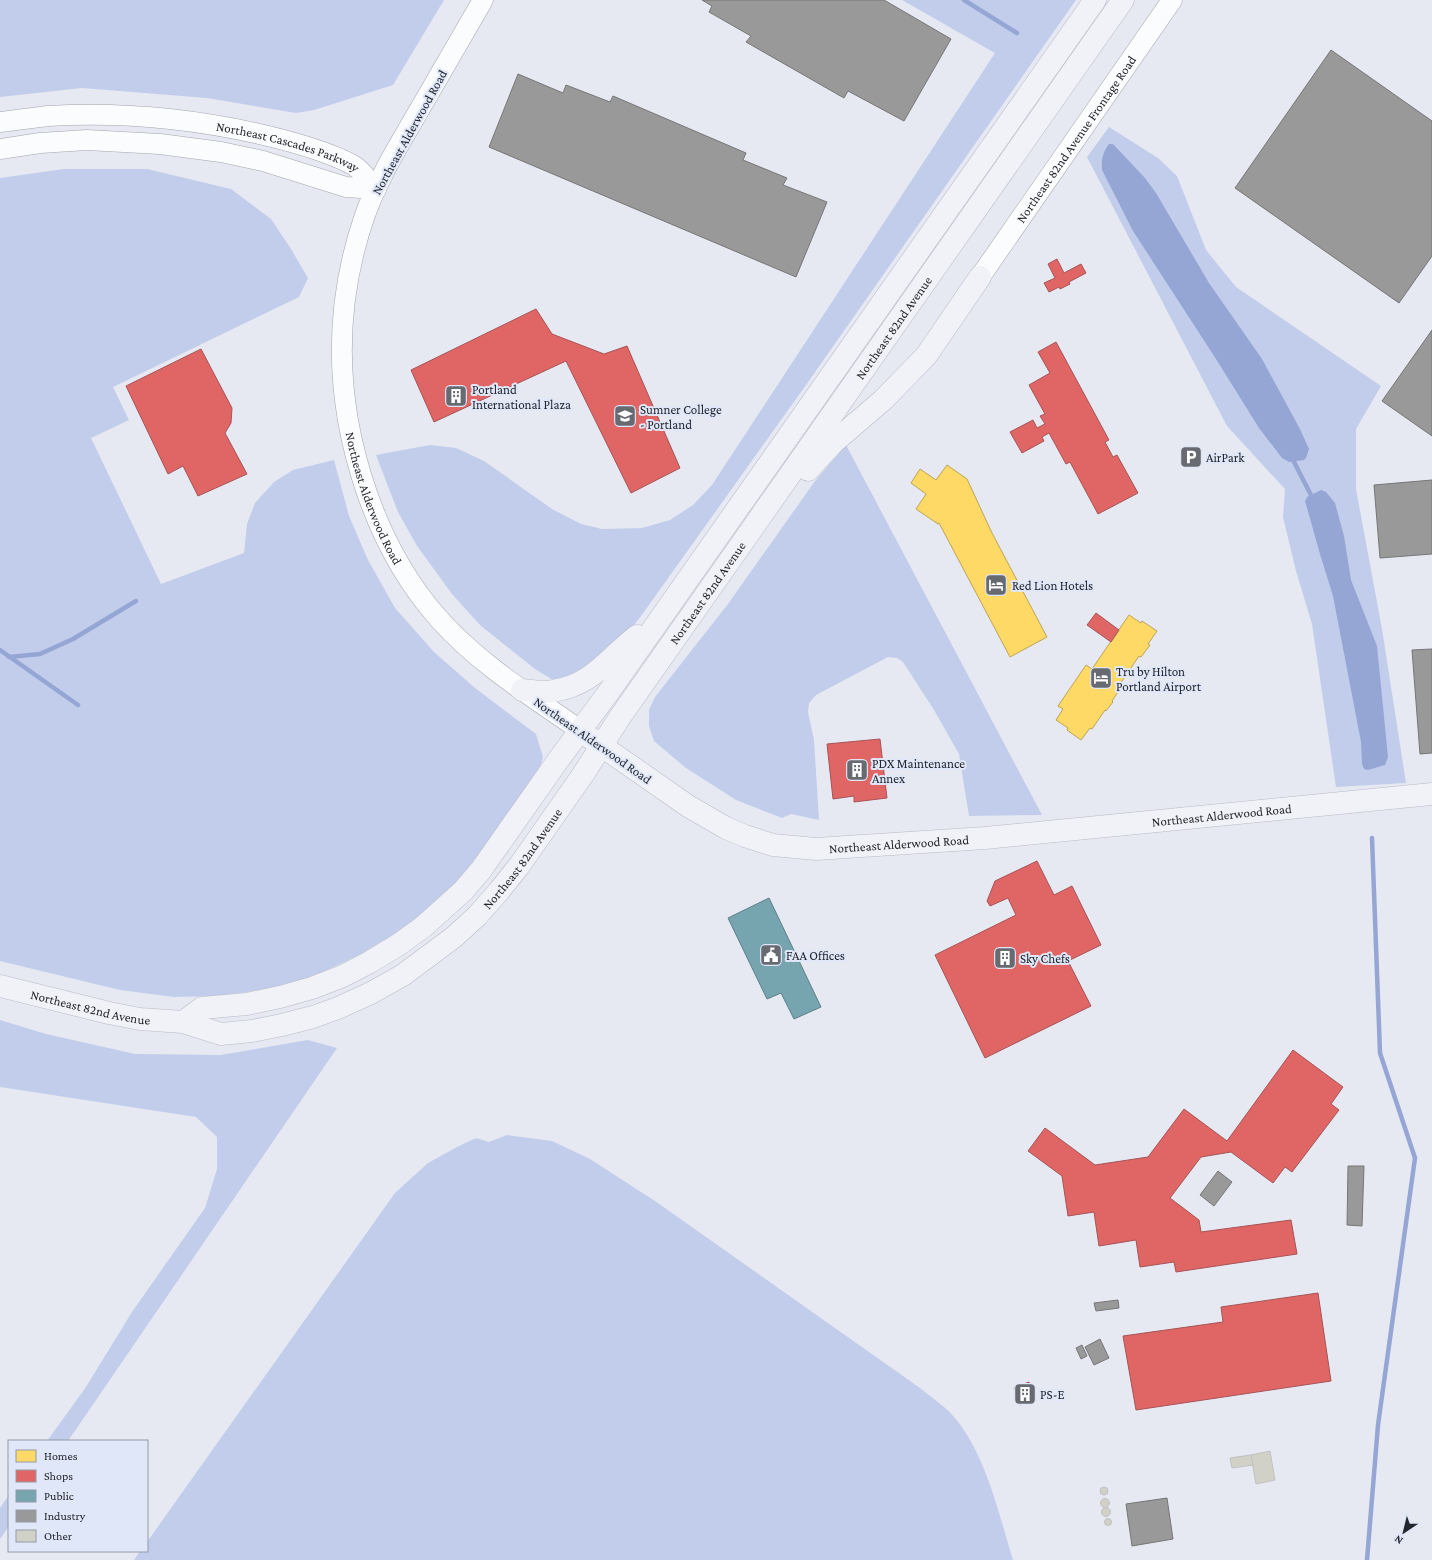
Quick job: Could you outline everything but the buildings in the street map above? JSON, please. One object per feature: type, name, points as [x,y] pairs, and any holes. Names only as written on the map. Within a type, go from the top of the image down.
[{"type":"main road","name":"Northeast 82nd Avenue","points":[[183,1022],[202,1008],[247,1004],[280,997],[312,988],[343,976],[393,949],[423,927],[463,891],[481,870],[660,619],[1095,0]]},
{"type":"main road","name":"Northeast 82nd Avenue","points":[[0,986],[109,1013],[140,1019],[183,1022],[221,1034],[252,1031],[313,1017],[338,1008],[371,993],[403,975],[454,938],[477,916],[519,866],[602,746],[620,717],[1123,0]]},
{"type":"main road","points":[[751,530],[834,442],[883,400],[926,356],[980,277]]},
{"type":"main road","points":[[522,690],[552,692],[579,684],[603,666],[624,646],[660,619]]},
{"type":"main road","name":"Northeast Alderwood Road","points":[[580,730],[688,806],[726,828],[773,845],[816,849],[985,838],[1432,794]]},
{"type":"street","name":"Northeast Alderwood Road","points":[[483,0],[388,164],[366,214],[351,264],[342,322],[341,343],[344,397],[357,464],[376,519],[405,574],[422,598],[439,619],[472,652],[522,690],[580,730]]},
{"type":"street","name":"Northeast 82nd Avenue Frontage Road","points":[[980,277],[1172,0]]},
{"type":"street","name":"Northeast Cascades Parkway","points":[[0,122],[47,116],[124,115],[187,121],[216,126],[278,138],[319,151],[354,166],[376,189]]},
{"type":"street","name":"Northeast Cascades Parkway","points":[[0,149],[40,143],[87,140],[160,144],[221,152],[277,165],[346,187],[376,189]]},
{"type":"shaded area","points":[[0,0],[444,0],[393,85],[314,110],[296,113],[207,98],[82,88],[0,97]]},
{"type":"shaded area","points":[[902,0],[1076,0],[806,385],[641,616],[621,642],[579,676],[553,680],[535,669],[481,626],[452,594],[417,546],[398,512],[376,455],[430,445],[456,448],[484,461],[552,509],[581,524],[602,529],[642,528],[670,520],[693,505],[712,485],[995,53]]},
{"type":"shaded area","points":[[1109,127],[1158,158],[1177,176],[1206,250],[1236,287],[1381,386],[1356,429],[1356,489],[1382,629],[1406,783],[1336,787],[1312,624],[1296,571],[1283,517],[1285,489],[1227,426],[1087,157]]},
{"type":"shaded area","points":[[1109,144],[1113,144],[1145,178],[1156,193],[1209,283],[1262,359],[1300,429],[1309,449],[1304,460],[1289,462],[1282,458],[1259,428],[1133,231],[1102,170],[1103,156]]},
{"type":"shaded area","points":[[64,169],[147,169],[231,189],[271,219],[308,278],[299,297],[113,387],[129,420],[91,438],[161,584],[244,553],[247,524],[255,503],[274,482],[293,470],[334,460],[349,516],[368,560],[395,608],[434,652],[475,688],[536,734],[543,757],[533,781],[460,879],[433,907],[401,930],[361,954],[308,979],[269,989],[218,996],[174,997],[120,990],[0,961],[0,178]]},
{"type":"shaded area","points":[[846,445],[1042,815],[969,816],[959,754],[934,710],[903,662],[897,658],[888,657],[816,695],[809,703],[808,712],[814,740],[819,820],[791,814],[782,818],[736,800],[686,768],[654,741],[649,726],[649,710],[655,697],[728,604],[815,481]]},
{"type":"shaded area","points":[[1321,490],[1326,492],[1335,503],[1344,536],[1351,580],[1377,646],[1388,757],[1385,765],[1368,770],[1364,769],[1362,764],[1361,742],[1333,596],[1305,501],[1307,497]]},
{"type":"shaded area","points":[[0,1020],[46,1034],[135,1054],[221,1055],[308,1040],[337,1048],[69,1440],[48,1440],[86,1387],[132,1312],[205,1208],[217,1169],[217,1137],[196,1117],[0,1087]]},
{"type":"shaded area","points":[[507,1135],[552,1141],[590,1159],[655,1201],[920,1388],[943,1406],[955,1418],[975,1449],[997,1505],[1013,1560],[134,1560],[139,1552],[148,1552],[148,1541],[395,1193],[428,1163],[457,1147],[476,1138],[489,1142]]},
{"type":"shaded area","points":[[8,1496],[8,1527],[0,1539],[0,1508]]},
{"type":"waterway","points":[[964,0],[1017,33]]},
{"type":"waterway","points":[[1292,458],[1313,499]]},
{"type":"waterway","points":[[9,657],[40,654],[73,639],[136,601]]},
{"type":"waterway","points":[[0,650],[78,705]]},
{"type":"waterway","points":[[1367,1560],[1378,1425],[1415,1158],[1380,1053],[1372,838]]},
{"type":"place","name":"Portland International Plaza","points":[[456,396]]},
{"type":"place","name":"Sumner College - Portland","points":[[625,416]]},
{"type":"place","name":"AirPark","points":[[1191,457]]},
{"type":"place","name":"Red Lion Hotels","points":[[996,585]]},
{"type":"place","name":"Tru by Hilton Portland Airport","points":[[1101,678]]},
{"type":"place","name":"PDX Maintenance Annex","points":[[857,770]]},
{"type":"place","name":"FAA Offices","points":[[771,955]]},
{"type":"place","name":"Sky Chefs","points":[[1005,958]]},
{"type":"place","name":"PS-E","points":[[1025,1394]]}]
